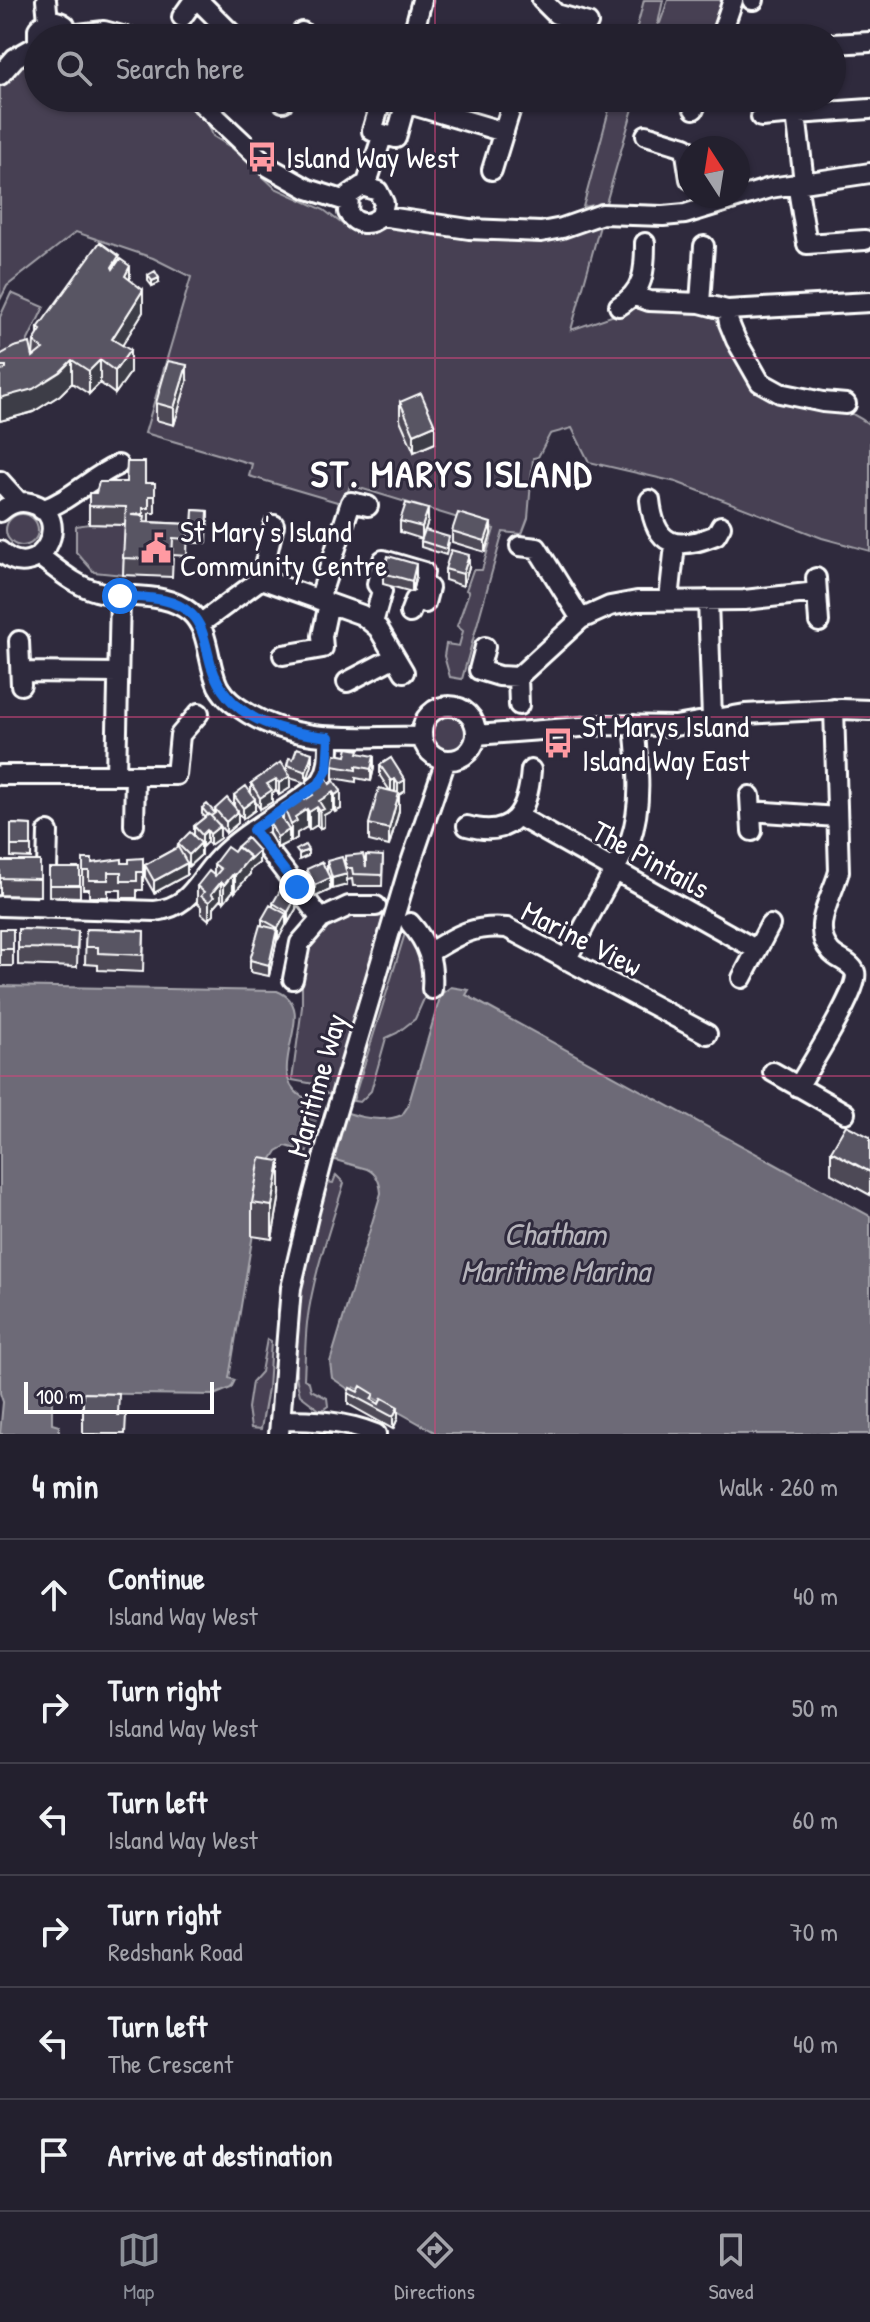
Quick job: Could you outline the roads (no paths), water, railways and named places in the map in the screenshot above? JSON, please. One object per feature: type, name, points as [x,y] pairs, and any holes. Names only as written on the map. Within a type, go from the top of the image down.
[{"type":"street","points":[[46,0],[48,21]]},
{"type":"street","points":[[182,17],[196,0],[221,24]]},
{"type":"street","points":[[416,24],[422,0]]},
{"type":"street","points":[[542,0],[556,14],[588,23]]},
{"type":"street","points":[[725,24],[733,0]]},
{"type":"street","points":[[44,24],[48,21],[61,24]]},
{"type":"street","points":[[846,43],[870,42]]},
{"type":"street","points":[[0,75],[24,53]]},
{"type":"street","points":[[846,111],[870,109]]},
{"type":"street","points":[[211,112],[269,167],[308,189],[346,201]]},
{"type":"street","points":[[378,112],[372,131],[396,138],[404,112]]},
{"type":"street","points":[[441,112],[504,132]]},
{"type":"street","points":[[492,170],[510,112]]},
{"type":"street","points":[[761,117],[826,112]]},
{"type":"street","points":[[796,114],[807,244],[865,240]]},
{"type":"street","points":[[366,186],[383,134]]},
{"type":"street","points":[[646,135],[678,145]]},
{"type":"street","points":[[750,192],[870,173]]},
{"type":"street","points":[[381,216],[384,203],[378,191],[366,186],[352,191],[346,201],[348,212],[357,222],[370,223],[381,216],[469,229],[519,232],[562,228],[602,214],[663,216],[683,208]]},
{"type":"street","points":[[645,243],[645,269],[627,301],[700,303],[727,310],[870,302]]},
{"type":"street","points":[[700,303],[704,246]]},
{"type":"street","points":[[727,310],[736,340],[760,382],[789,395],[846,404]]},
{"type":"street","points":[[42,510],[57,505],[118,465]]},
{"type":"street","points":[[0,481],[19,502]]},
{"type":"street","points":[[650,500],[657,529],[663,539],[675,545],[716,535],[721,526]]},
{"type":"street","points":[[0,512],[10,504],[19,502],[35,505],[48,517],[52,534],[39,556],[13,560],[0,551]]},
{"type":"street","points":[[283,655],[323,648],[324,602],[351,502],[368,506]]},
{"type":"street","points":[[200,624],[261,579],[274,525]]},
{"type":"street","points":[[669,599],[675,545]]},
{"type":"street","points":[[520,546],[537,548],[581,619]]},
{"type":"street","points":[[39,556],[71,581],[95,591],[164,599],[190,612],[200,624],[218,685],[231,703],[261,721],[292,733],[329,737],[422,737]]},
{"type":"street","points":[[373,623],[382,591],[377,584],[383,560],[425,566],[422,585],[429,588],[425,603],[415,600],[410,613]]},
{"type":"street","points":[[261,579],[362,615],[373,623],[400,664],[347,682]]},
{"type":"street","points":[[485,647],[479,670],[518,677],[581,619],[610,606],[669,599],[744,600],[817,585],[819,622]]},
{"type":"street","points":[[120,596],[117,673],[125,775],[134,825]]},
{"type":"street","points":[[708,600],[712,719]]},
{"type":"street","points":[[19,641],[21,678],[117,673]]},
{"type":"street","points":[[518,677],[519,705]]},
{"type":"street","points":[[448,706],[465,711],[475,726],[474,744],[463,757],[446,760],[430,753],[422,737],[425,719],[431,712],[448,706]]},
{"type":"street","points":[[798,1087],[845,1006],[856,972],[832,953],[822,932],[824,909],[835,889],[839,871],[834,709]]},
{"type":"street","points":[[476,735],[634,725],[675,726],[745,714],[870,710]]},
{"type":"street","points":[[0,775],[176,775],[180,735],[199,713]]},
{"type":"street","points":[[566,960],[630,841],[639,806],[634,725]]},
{"type":"street","points":[[0,906],[155,911],[173,907],[191,895],[221,857],[253,830],[319,784],[327,770],[329,737]]},
{"type":"street","name":"Maritime Way","points":[[279,1427],[291,1288],[309,1212],[407,874],[446,760]]},
{"type":"street","points":[[467,826],[482,830],[509,824],[518,816],[529,796],[531,770]]},
{"type":"street","points":[[752,831],[750,803],[837,817]]},
{"type":"street","name":"The Pintails","points":[[518,816],[757,950]]},
{"type":"street","points":[[253,830],[321,919]]},
{"type":"street","points":[[46,908],[48,832]]},
{"type":"street","points":[[293,979],[300,943],[321,919],[349,906],[376,906]]},
{"type":"street","points":[[410,923],[422,936],[430,952],[432,989]]},
{"type":"street","points":[[742,978],[770,925]]},
{"type":"street","name":"Marine View","points":[[430,952],[464,932],[485,926],[507,928],[707,1034]]},
{"type":"street","points":[[773,1072],[845,1113]]},
{"type":"street","points":[[279,1427],[332,1421],[376,1434]]},
{"type":"water","name":"Chatham Maritime Marina","points":[[0,986],[277,991],[290,1000],[295,1011],[288,1056],[290,1084],[301,1096],[351,1114],[377,1119],[402,1115],[408,1106],[441,994],[451,987],[469,990],[466,995],[870,1216],[870,1434],[438,1434],[354,1387],[351,1391],[332,1378],[330,1362],[381,1193],[380,1185],[376,1176],[367,1169],[286,1146],[277,1151],[270,1162],[265,1162],[229,1378],[235,1380],[231,1388],[214,1395],[55,1393],[52,1396],[52,1424],[59,1426],[59,1434],[0,1434],[3,1402],[0,1393]]},
{"type":"place","name":"Island Way West","points":[[262,157]]},
{"type":"place","name":"St Mary's Island Community Centre","points":[[156,548]]},
{"type":"place","name":"St Marys Island Island Way East","points":[[558,743]]},
{"type":"district","name":"ST. MARYS ISLAND","points":[[452,473]]}]
